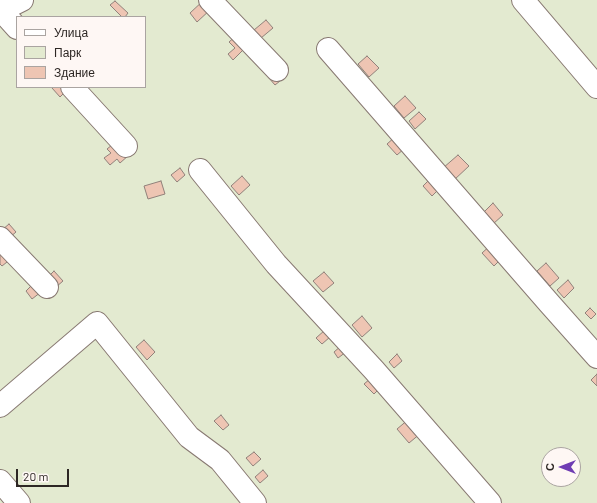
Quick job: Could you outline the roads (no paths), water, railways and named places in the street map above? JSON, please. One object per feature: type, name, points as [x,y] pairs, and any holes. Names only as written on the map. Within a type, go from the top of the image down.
[{"type":"lane","points":[[16,27],[0,10],[22,0]]},
{"type":"lane","points":[[210,0],[277,70]]},
{"type":"lane","points":[[523,0],[597,87]]},
{"type":"lane","points":[[328,49],[597,357]]},
{"type":"lane","points":[[73,88],[126,146]]},
{"type":"lane","points":[[200,170],[276,264],[374,370],[490,503]]},
{"type":"lane","points":[[0,238],[47,287]]},
{"type":"lane","points":[[0,406],[97,324],[189,437],[220,460],[255,503]]},
{"type":"lane","points":[[0,481],[19,503]]}]
